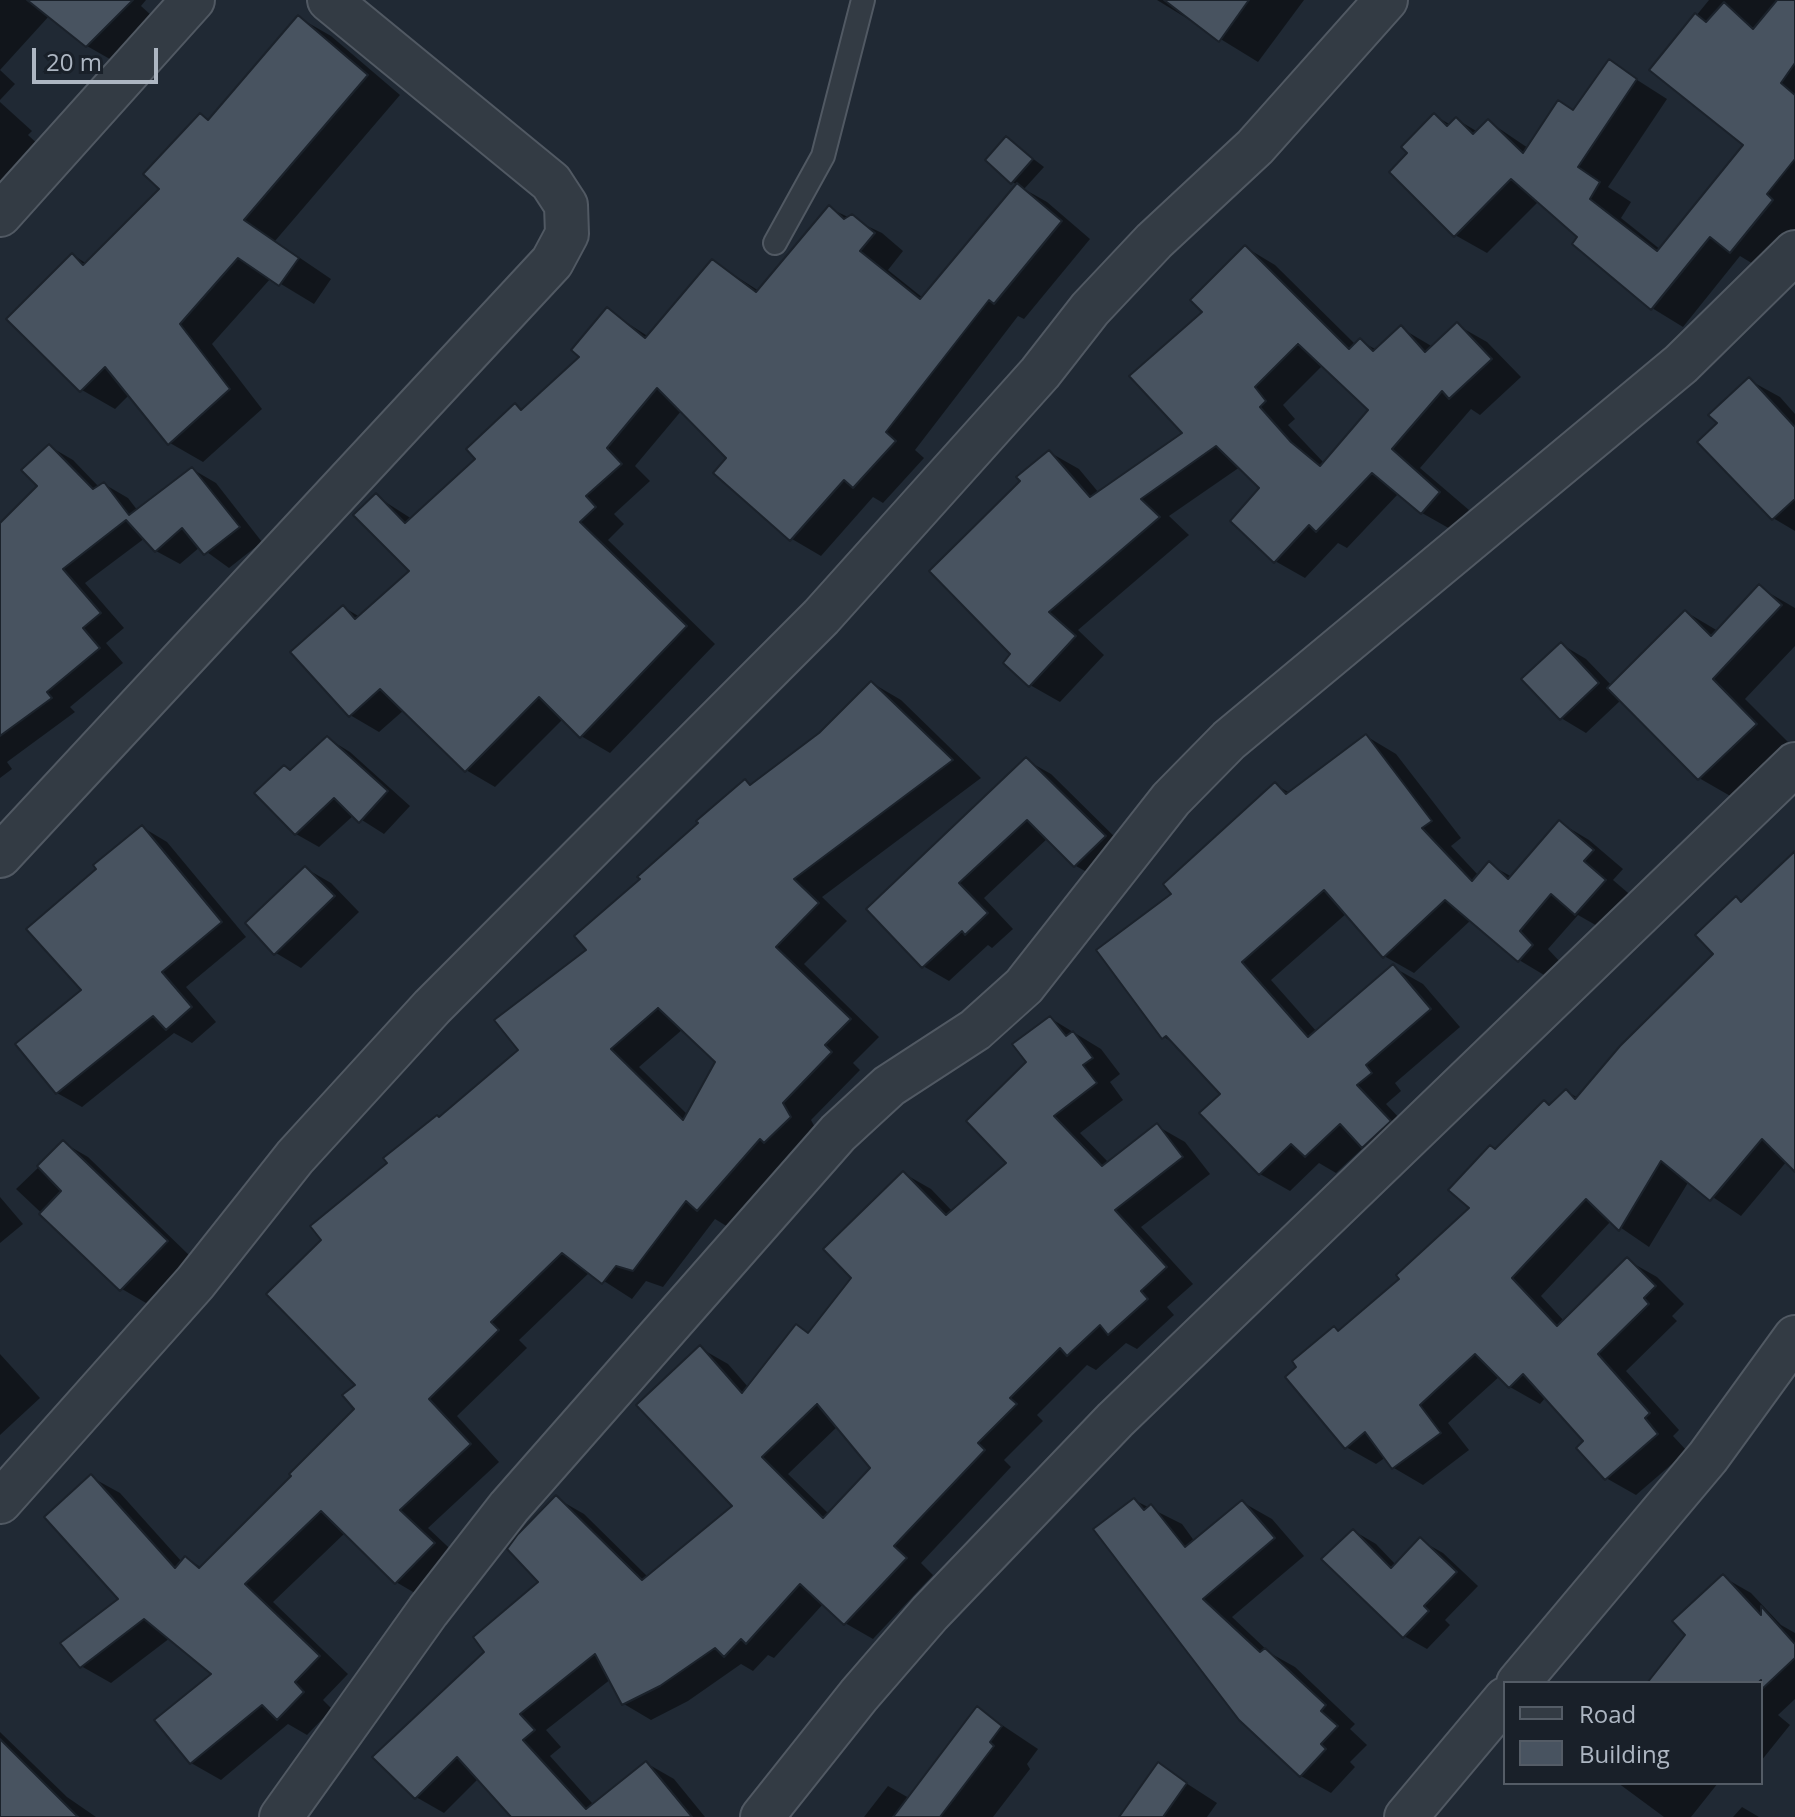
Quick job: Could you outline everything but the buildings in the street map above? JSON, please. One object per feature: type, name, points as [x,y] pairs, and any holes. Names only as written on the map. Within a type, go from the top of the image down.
[{"type":"street","points":[[0,215],[193,0]]},
{"type":"street","points":[[0,856],[552,262],[567,234],[566,205],[551,182],[329,0]]},
{"type":"street","points":[[0,1502],[195,1283],[295,1157],[432,1007],[821,617],[1040,373],[1090,309],[1154,241],[1255,147],[1386,0]]},
{"type":"street","points":[[281,1817],[428,1611],[509,1507],[648,1345],[838,1133],[889,1086],[975,1030],[1024,986],[1171,799],[1229,740],[1681,364],[1795,252]]},
{"type":"street","points":[[762,1817],[859,1695],[930,1613],[1115,1420],[1795,764]]},
{"type":"street","points":[[1520,1681],[1708,1457],[1795,1337]]},
{"type":"street","points":[[1406,1817],[1503,1701]]},
{"type":"lane","points":[[775,243],[823,156],[863,0]]}]
